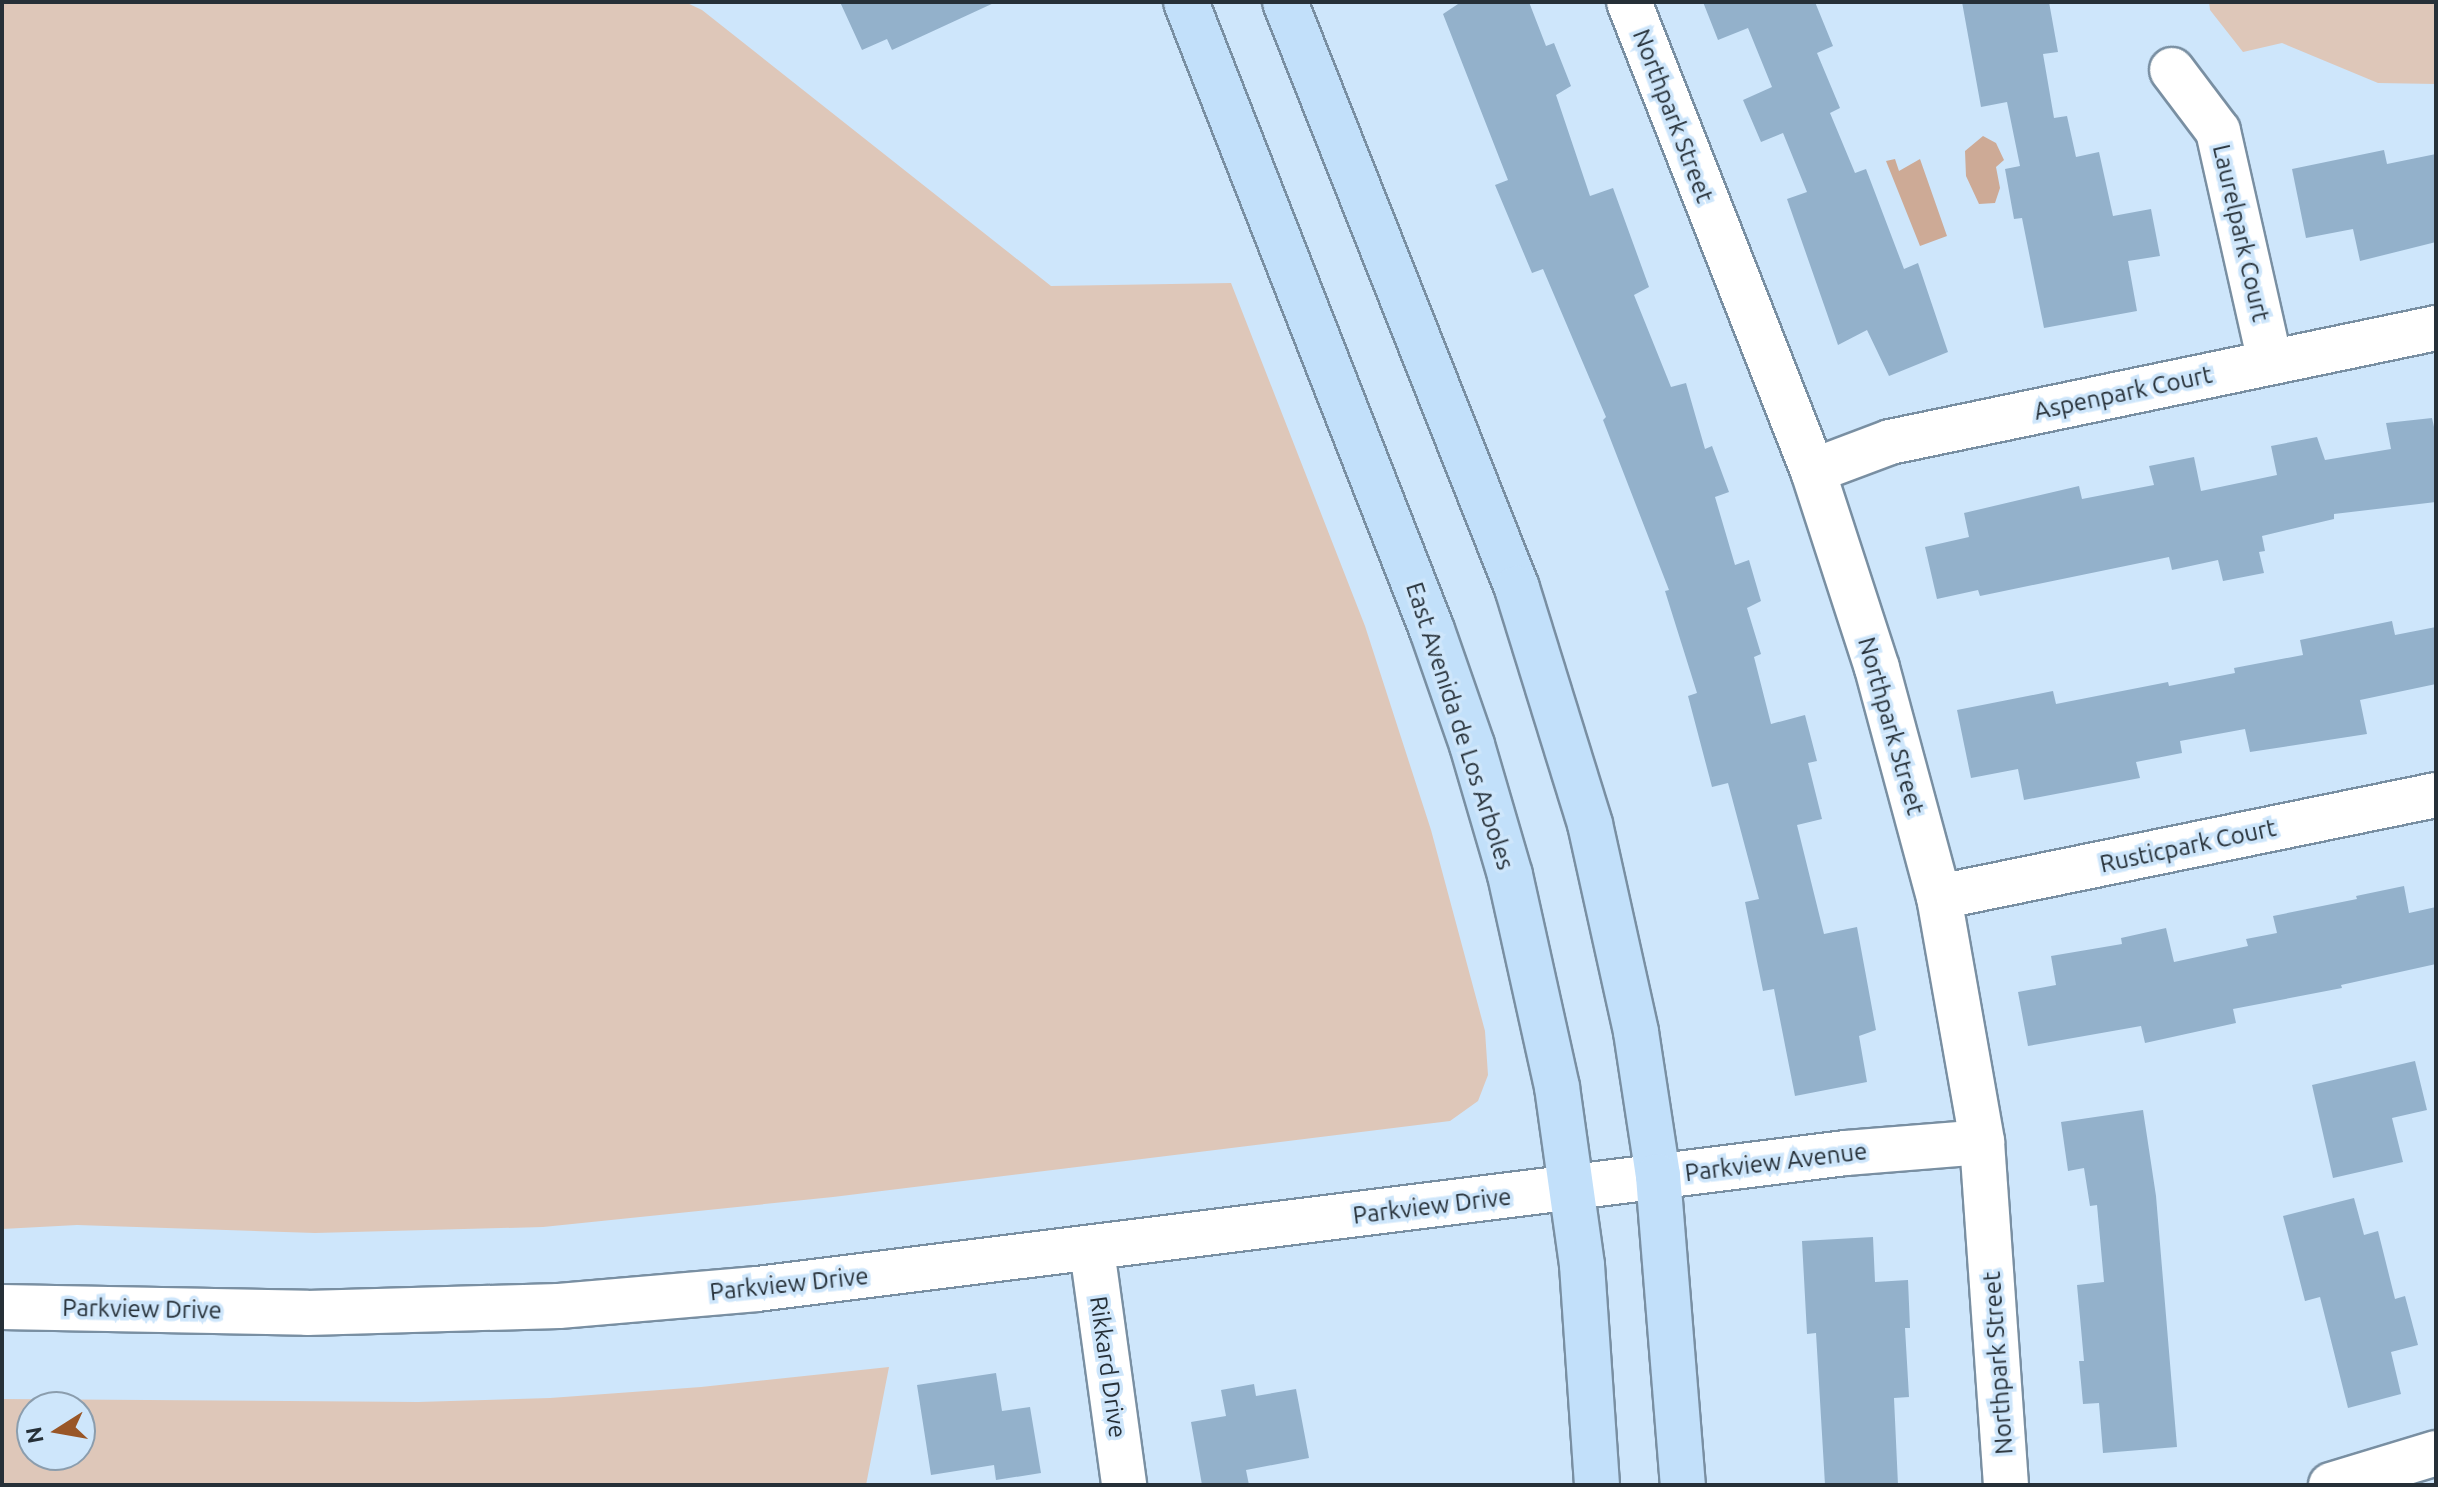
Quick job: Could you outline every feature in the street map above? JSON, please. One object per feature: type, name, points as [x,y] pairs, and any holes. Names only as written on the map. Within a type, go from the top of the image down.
[{"type":"main road","name":"East Avenida de Los Arboles","points":[[1186,2],[1426,615],[1472,745],[1510,875],[1557,1087],[1572,1189],[1582,1265],[1597,1485]]},
{"type":"main road","points":[[1285,2],[1517,588],[1590,824],[1636,1032],[1658,1176],[1683,1485]]},
{"type":"street","name":"Northpark Street","points":[[1629,2],[1813,471],[1877,668],[1939,897],[1982,1142],[2006,1485]]},
{"type":"street","name":"Laurelpark Court","points":[[2172,70],[2218,131],[2270,362]]},
{"type":"street","name":"Aspenpark Court","points":[[1813,471],[1890,442],[2436,328]]},
{"type":"street","name":"Rusticpark Court","points":[[1939,897],[2436,795]]},
{"type":"street","name":"Parkview Avenue","points":[[1572,1189],[1846,1153],[1982,1142]]},
{"type":"street","name":"Parkview Drive","points":[[2,1307],[307,1313],[559,1306],[757,1289],[1572,1189]]},
{"type":"street","name":"Rikkard Drive","points":[[1092,1250],[1124,1485]]},
{"type":"street","points":[[2331,1485],[2436,1453]]},
{"type":"shaded area","points":[[2,2],[685,2],[702,10],[1051,286],[1231,283],[1365,626],[1431,830],[1485,1031],[1488,1075],[1478,1101],[1450,1121],[833,1197],[543,1227],[315,1233],[77,1225],[2,1229]]},
{"type":"shaded area","points":[[2209,2],[2436,2],[2436,84],[2378,83],[2282,43],[2243,52],[2210,10]]},
{"type":"shaded area","points":[[1983,136],[1996,143],[2004,160],[1996,167],[2000,188],[1995,203],[1979,204],[1966,176],[1965,151]]},
{"type":"shaded area","points":[[1895,159],[1899,171],[1920,159],[1947,236],[1920,246],[1886,161]]},
{"type":"shaded area","points":[[889,1367],[866,1485],[2,1485],[2,1399],[16,1399],[16,1471],[96,1471],[96,1400],[418,1402],[550,1398],[701,1387]]},
{"type":"building","points":[[840,2],[996,2],[892,50],[887,39],[862,50]]},
{"type":"building","points":[[1461,2],[1529,2],[1546,46],[1554,43],[1571,86],[1556,95],[1590,196],[1613,188],[1649,287],[1634,295],[1671,387],[1686,383],[1705,449],[1712,446],[1729,492],[1715,497],[1735,565],[1749,560],[1761,601],[1747,608],[1761,654],[1754,657],[1771,724],[1805,715],[1817,761],[1808,763],[1822,819],[1797,825],[1824,934],[1857,927],[1876,1030],[1859,1036],[1867,1082],[1795,1096],[1774,989],[1763,991],[1745,902],[1759,899],[1728,783],[1712,787],[1688,696],[1697,693],[1665,591],[1669,590],[1603,420],[1606,417],[1543,269],[1532,273],[1495,185],[1508,180],[1443,14]]},
{"type":"building","points":[[1703,2],[1815,2],[1833,46],[1817,53],[1840,108],[1830,113],[1855,173],[1866,169],[1904,269],[1918,263],[1948,352],[1889,376],[1867,330],[1838,345],[1787,199],[1807,192],[1783,133],[1761,142],[1743,100],[1772,87],[1748,28],[1718,40]]},
{"type":"building","points":[[1962,2],[2049,2],[2058,52],[2043,54],[2054,118],[2067,116],[2076,157],[2099,152],[2113,216],[2151,209],[2160,256],[2128,261],[2137,311],[2044,328],[2022,218],[2014,219],[2005,169],[2020,166],[2007,102],[1981,107]]},
{"type":"building","points":[[2384,150],[2387,164],[2436,154],[2436,242],[2360,261],[2353,229],[2306,238],[2292,169]]},
{"type":"building","points":[[2432,418],[2436,436],[2436,502],[2334,514],[2334,519],[2262,536],[2265,551],[2259,552],[2264,573],[2223,581],[2218,560],[2172,570],[2169,557],[1980,596],[1978,590],[1937,599],[1925,547],[1969,537],[1964,513],[2079,486],[2082,499],[2154,485],[2149,466],[2194,457],[2201,491],[2277,475],[2271,446],[2317,437],[2325,460],[2391,449],[2386,423]]},
{"type":"building","points":[[2392,621],[2395,635],[2436,627],[2436,684],[2360,700],[2367,734],[2250,752],[2245,729],[2180,741],[2182,753],[2136,762],[2140,778],[2024,800],[2018,769],[1971,778],[1957,710],[2053,691],[2056,704],[2168,682],[2169,686],[2235,673],[2234,668],[2303,655],[2300,640]]},
{"type":"building","points":[[2404,886],[2409,913],[2436,907],[2436,964],[2341,985],[2342,988],[2233,1009],[2236,1023],[2145,1043],[2141,1026],[2028,1046],[2018,992],[2056,985],[2051,956],[2122,944],[2121,938],[2166,928],[2174,962],[2248,946],[2246,939],[2277,933],[2273,916]]},
{"type":"building","points":[[2415,1061],[2427,1110],[2392,1118],[2403,1162],[2333,1178],[2312,1085]]},
{"type":"building","points":[[2143,1110],[2156,1196],[2177,1447],[2103,1453],[2099,1403],[2083,1404],[2079,1361],[2084,1361],[2077,1285],[2104,1282],[2097,1205],[2090,1206],[2084,1168],[2068,1171],[2061,1122]]},
{"type":"building","points":[[2354,1198],[2364,1235],[2378,1231],[2395,1299],[2405,1296],[2418,1345],[2391,1352],[2401,1394],[2348,1408],[2320,1297],[2305,1301],[2283,1216]]},
{"type":"building","points":[[1873,1237],[1875,1282],[1908,1280],[1910,1328],[1905,1328],[1909,1397],[1894,1398],[1898,1485],[1825,1485],[1816,1333],[1807,1334],[1802,1241]]},
{"type":"building","points":[[996,1373],[1002,1411],[1030,1407],[1041,1473],[996,1480],[994,1465],[931,1475],[917,1385]]},
{"type":"building","points":[[1254,1384],[1256,1396],[1296,1389],[1309,1458],[1246,1470],[1249,1485],[1202,1485],[1191,1422],[1226,1416],[1221,1390]]}]
